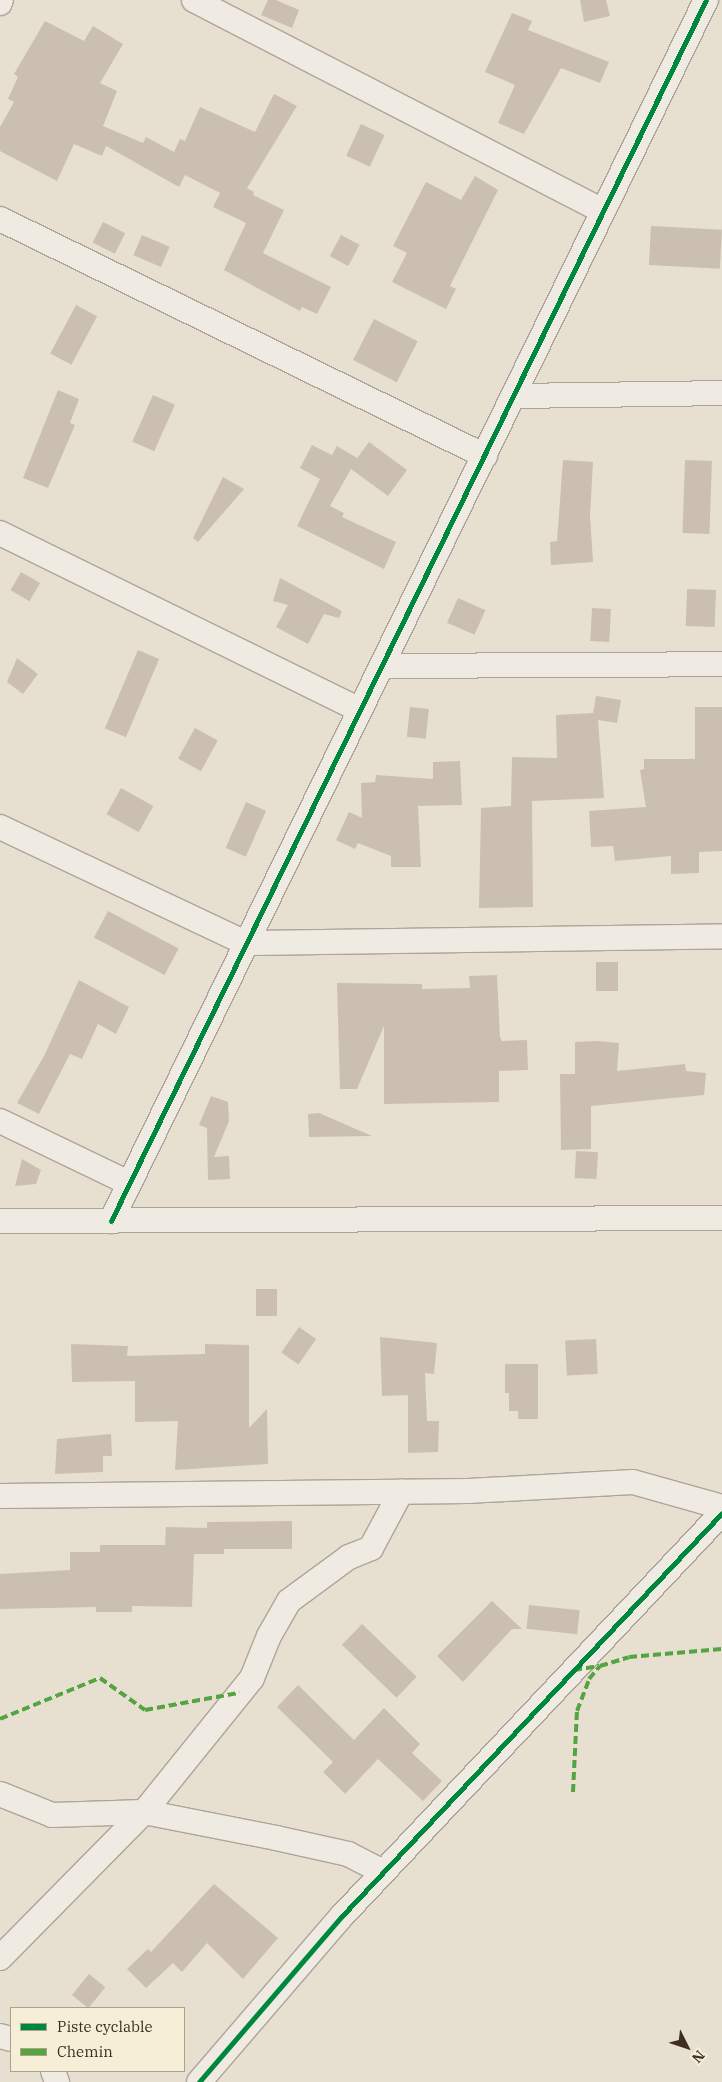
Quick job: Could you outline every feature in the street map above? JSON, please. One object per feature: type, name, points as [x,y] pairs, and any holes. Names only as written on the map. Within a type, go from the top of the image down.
[{"type":"street","points":[[194,0],[603,211]]},
{"type":"street","points":[[111,1221],[706,0]]},
{"type":"street","points":[[0,219],[485,456]]},
{"type":"street","points":[[514,396],[722,393]]},
{"type":"street","points":[[0,533],[360,710]]},
{"type":"street","points":[[382,666],[722,664]]},
{"type":"street","points":[[0,827],[245,943],[722,936]]},
{"type":"street","points":[[0,1121],[129,1183]]},
{"type":"street","points":[[0,1222],[722,1218]]},
{"type":"street","points":[[0,1496],[401,1492],[633,1482],[722,1507]]},
{"type":"street","points":[[0,1958],[144,1812],[252,1678],[269,1636],[289,1601],[350,1557],[372,1548],[401,1492]]},
{"type":"street","points":[[199,2082],[383,1872],[722,1513]]},
{"type":"street","points":[[0,1794],[52,1815],[144,1812],[348,1854],[383,1872]]},
{"type":"building","points":[[268,0],[276,0],[299,10],[292,28],[261,15]]},
{"type":"building","points":[[580,0],[606,0],[610,16],[584,22]]},
{"type":"building","points":[[512,13],[532,21],[528,30],[609,62],[600,83],[561,68],[524,134],[498,123],[515,85],[485,72]]},
{"type":"building","points":[[45,21],[84,41],[93,26],[123,44],[100,83],[117,91],[103,126],[143,143],[146,137],[174,152],[180,139],[185,141],[200,107],[255,132],[274,94],[297,106],[247,188],[254,192],[253,195],[284,210],[263,253],[331,287],[317,314],[302,307],[300,311],[224,270],[246,223],[213,207],[220,193],[185,175],[179,187],[106,146],[102,156],[74,144],[57,181],[0,151],[0,127],[14,102],[8,99],[18,77],[14,74]]},
{"type":"building","points":[[361,124],[385,135],[370,167],[346,156]]},
{"type":"building","points":[[475,176],[498,190],[450,286],[456,289],[446,309],[392,282],[407,253],[393,246],[426,182],[461,200]]},
{"type":"building","points":[[103,222],[125,233],[115,254],[93,242]]},
{"type":"building","points":[[651,226],[722,230],[720,269],[649,265]]},
{"type":"building","points":[[142,235],[170,247],[161,267],[133,255]]},
{"type":"building","points":[[341,235],[360,245],[348,266],[330,256]]},
{"type":"building","points":[[76,305],[97,316],[71,365],[50,354]]},
{"type":"building","points":[[374,319],[418,341],[397,382],[353,360]]},
{"type":"building","points":[[58,390],[79,399],[70,423],[75,425],[48,488],[23,478]]},
{"type":"building","points":[[153,395],[175,405],[154,451],[132,442]]},
{"type":"building","points":[[369,442],[407,470],[388,496],[351,469],[330,506],[344,513],[342,517],[396,542],[384,569],[297,526],[320,479],[300,468],[312,445],[332,455],[337,446],[357,458],[355,461]]},
{"type":"building","points":[[563,460],[593,462],[590,515],[593,562],[551,565],[550,542],[557,541]]},
{"type":"building","points":[[685,460],[712,461],[709,534],[682,533]]},
{"type":"building","points":[[223,477],[244,489],[198,542],[193,538]]},
{"type":"building","points":[[21,572],[40,583],[30,601],[10,590]]},
{"type":"building","points":[[280,578],[342,611],[339,618],[324,614],[308,644],[276,627],[288,605],[273,601]]},
{"type":"building","points":[[687,589],[716,590],[715,627],[686,626]]},
{"type":"building","points":[[458,598],[485,610],[474,635],[447,623]]},
{"type":"building","points":[[592,608],[611,609],[609,642],[590,641]]},
{"type":"building","points":[[138,650],[159,659],[126,737],[105,728]]},
{"type":"building","points":[[17,658],[38,674],[23,694],[7,682]]},
{"type":"building","points":[[596,696],[621,700],[617,723],[598,720],[604,798],[532,801],[533,907],[479,908],[481,808],[511,806],[512,757],[557,758],[556,715],[593,713]]},
{"type":"building","points":[[410,707],[429,709],[426,739],[407,737]]},
{"type":"building","points":[[695,707],[722,707],[722,851],[699,852],[699,873],[671,874],[671,856],[615,861],[613,846],[591,847],[589,811],[646,807],[640,770],[644,769],[644,759],[695,759]]},
{"type":"building","points":[[195,728],[218,741],[201,771],[178,759]]},
{"type":"building","points":[[460,761],[462,805],[418,806],[421,867],[391,867],[391,856],[358,843],[355,849],[336,840],[349,812],[362,818],[361,783],[375,782],[376,775],[433,779],[433,762]]},
{"type":"building","points":[[121,788],[153,806],[139,832],[106,814]]},
{"type":"building","points":[[246,802],[266,811],[246,857],[226,848]]},
{"type":"building","points":[[108,911],[179,949],[165,975],[94,937]]},
{"type":"building","points":[[596,962],[618,962],[618,991],[596,991]]},
{"type":"building","points":[[497,975],[500,1037],[502,1041],[527,1040],[528,1070],[499,1071],[499,1102],[384,1104],[384,1026],[357,1089],[340,1089],[337,983],[422,984],[422,989],[470,988],[469,976]]},
{"type":"building","points":[[79,980],[129,1007],[116,1034],[98,1024],[82,1059],[70,1054],[39,1114],[17,1103],[44,1056]]},
{"type":"building","points":[[575,1042],[619,1043],[617,1071],[685,1064],[686,1071],[706,1073],[704,1095],[591,1106],[591,1149],[561,1150],[560,1074],[575,1074]]},
{"type":"building","points":[[211,1096],[228,1102],[229,1121],[214,1157],[229,1156],[230,1179],[208,1180],[207,1128],[199,1125]]},
{"type":"building","points":[[319,1113],[372,1136],[309,1137],[308,1114]]},
{"type":"building","points":[[576,1151],[598,1152],[597,1179],[575,1178]]},
{"type":"building","points":[[22,1159],[41,1170],[36,1184],[15,1186]]},
{"type":"building","points":[[256,1289],[277,1289],[277,1316],[256,1316]]},
{"type":"building","points":[[299,1327],[316,1339],[298,1364],[281,1352]]},
{"type":"building","points":[[380,1337],[437,1343],[434,1374],[425,1373],[427,1421],[439,1421],[438,1452],[408,1453],[408,1395],[382,1396]]},
{"type":"building","points":[[596,1339],[598,1374],[567,1376],[565,1341]]},
{"type":"building","points":[[71,1344],[128,1346],[127,1356],[205,1354],[205,1344],[249,1345],[249,1428],[267,1409],[268,1464],[175,1470],[178,1421],[135,1422],[135,1381],[72,1382]]},
{"type":"building","points":[[505,1364],[538,1364],[538,1419],[518,1419],[518,1411],[509,1411],[509,1393],[505,1393]]},
{"type":"building","points":[[111,1434],[112,1456],[103,1456],[103,1472],[55,1474],[57,1439]]},
{"type":"building","points":[[292,1521],[292,1549],[224,1549],[224,1554],[194,1554],[192,1607],[132,1606],[132,1612],[96,1612],[96,1607],[0,1609],[0,1574],[70,1570],[70,1552],[100,1552],[100,1545],[165,1545],[166,1527],[207,1528],[207,1522]]},
{"type":"building","points":[[492,1601],[522,1629],[512,1629],[463,1682],[437,1656]]},
{"type":"building","points":[[529,1605],[580,1610],[577,1634],[526,1629]]},
{"type":"building","points":[[362,1624],[417,1677],[397,1698],[342,1645]]},
{"type":"building","points":[[298,1685],[354,1740],[384,1708],[420,1744],[412,1753],[442,1781],[423,1801],[378,1759],[345,1794],[323,1772],[333,1762],[277,1707]]},
{"type":"building","points":[[214,1884],[278,1938],[243,1979],[207,1943],[182,1972],[173,1963],[146,1988],[127,1969],[148,1949],[151,1952]]},
{"type":"building","points":[[89,1974],[105,1987],[89,2007],[87,2007],[72,1995]]},
{"type":"marked path","points":[[574,1670],[600,1666],[629,1657],[722,1649]]},
{"type":"marked path","points":[[573,1792],[577,1711],[589,1679],[600,1666]]},
{"type":"marked path","points":[[0,1719],[100,1678],[145,1710],[239,1693]]},
{"type":"cycle path","points":[[111,1221],[706,0]]},
{"type":"cycle path","points":[[199,2082],[341,1917],[722,1513]]}]
